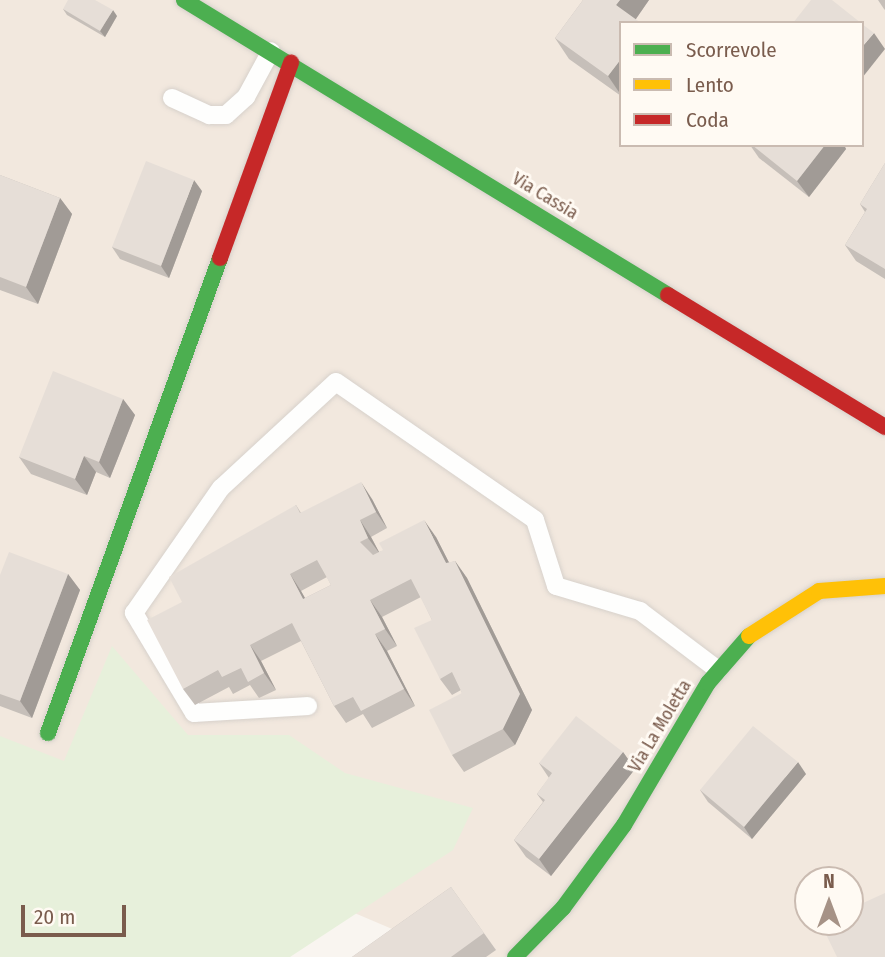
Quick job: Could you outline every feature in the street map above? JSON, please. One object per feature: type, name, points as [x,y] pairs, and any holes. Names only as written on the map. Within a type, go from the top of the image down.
[{"type":"street","name":"Via Cassia","points":[[184,0],[885,427]]},
{"type":"street","points":[[48,733],[291,63]]},
{"type":"street","name":"Via La Moletta","points":[[514,957],[563,908],[624,825],[718,670],[753,631],[803,598],[836,586],[885,586]]},
{"type":"lane","points":[[172,98],[209,115],[226,115],[246,97],[271,51]]},
{"type":"lane","points":[[308,706],[194,713],[134,613],[221,488],[337,382],[535,520],[556,586],[640,611],[718,670]]},
{"type":"shaded area","points":[[0,0],[885,0],[885,957],[458,957],[0,762]]},
{"type":"green space","points":[[112,646],[188,735],[289,735],[345,773],[473,808],[453,850],[290,957],[0,957],[0,736],[64,761]]},
{"type":"building","points":[[68,0],[95,0],[113,10],[100,31],[63,9]]},
{"type":"building","points":[[583,0],[620,0],[616,5],[638,21],[619,21],[619,62],[608,76],[555,38]]},
{"type":"building","points":[[811,0],[832,0],[858,21],[795,21]]},
{"type":"building","points":[[864,26],[874,33],[864,45]]},
{"type":"building","points":[[754,147],[823,147],[797,181]]},
{"type":"building","points":[[146,161],[194,180],[161,266],[112,247]]},
{"type":"building","points":[[885,163],[885,269],[845,245],[867,209],[860,204]]},
{"type":"building","points":[[0,175],[60,198],[26,287],[0,277]]},
{"type":"building","points":[[53,371],[123,399],[99,462],[84,456],[75,479],[19,457]]},
{"type":"building","points":[[361,482],[376,512],[360,520],[368,538],[360,542],[373,555],[383,550],[379,543],[424,520],[446,563],[455,561],[520,694],[503,729],[452,755],[429,710],[462,693],[452,672],[440,679],[414,628],[432,620],[411,579],[370,600],[385,629],[375,634],[404,689],[361,711],[353,697],[334,706],[292,623],[250,645],[264,673],[248,682],[241,668],[222,677],[218,670],[183,689],[147,620],[182,602],[169,577],[296,505],[300,513]],"holes":[[[317,560],[331,585],[303,599],[290,574]]]},
{"type":"building","points":[[9,552],[68,574],[20,701],[0,694],[0,575]]},
{"type":"building","points":[[576,716],[623,752],[539,859],[514,840],[545,800],[537,794],[552,773],[539,763]]},
{"type":"building","points":[[753,726],[798,762],[744,827],[700,790]]},
{"type":"building","points":[[451,887],[484,933],[451,957],[352,957]]},
{"type":"building","points":[[885,893],[885,957],[837,957],[827,936],[864,936],[864,903]]},
{"type":"traffic: fast","points":[[184,0],[668,295]]},
{"type":"traffic: fast","points":[[48,733],[220,258]]},
{"type":"traffic: fast","points":[[515,957],[563,908],[624,825],[708,683],[749,636]]},
{"type":"traffic: slow","points":[[749,636],[819,591],[885,586]]},
{"type":"traffic: jam","points":[[220,258],[291,63]]},
{"type":"traffic: jam","points":[[668,295],[885,427]]}]
